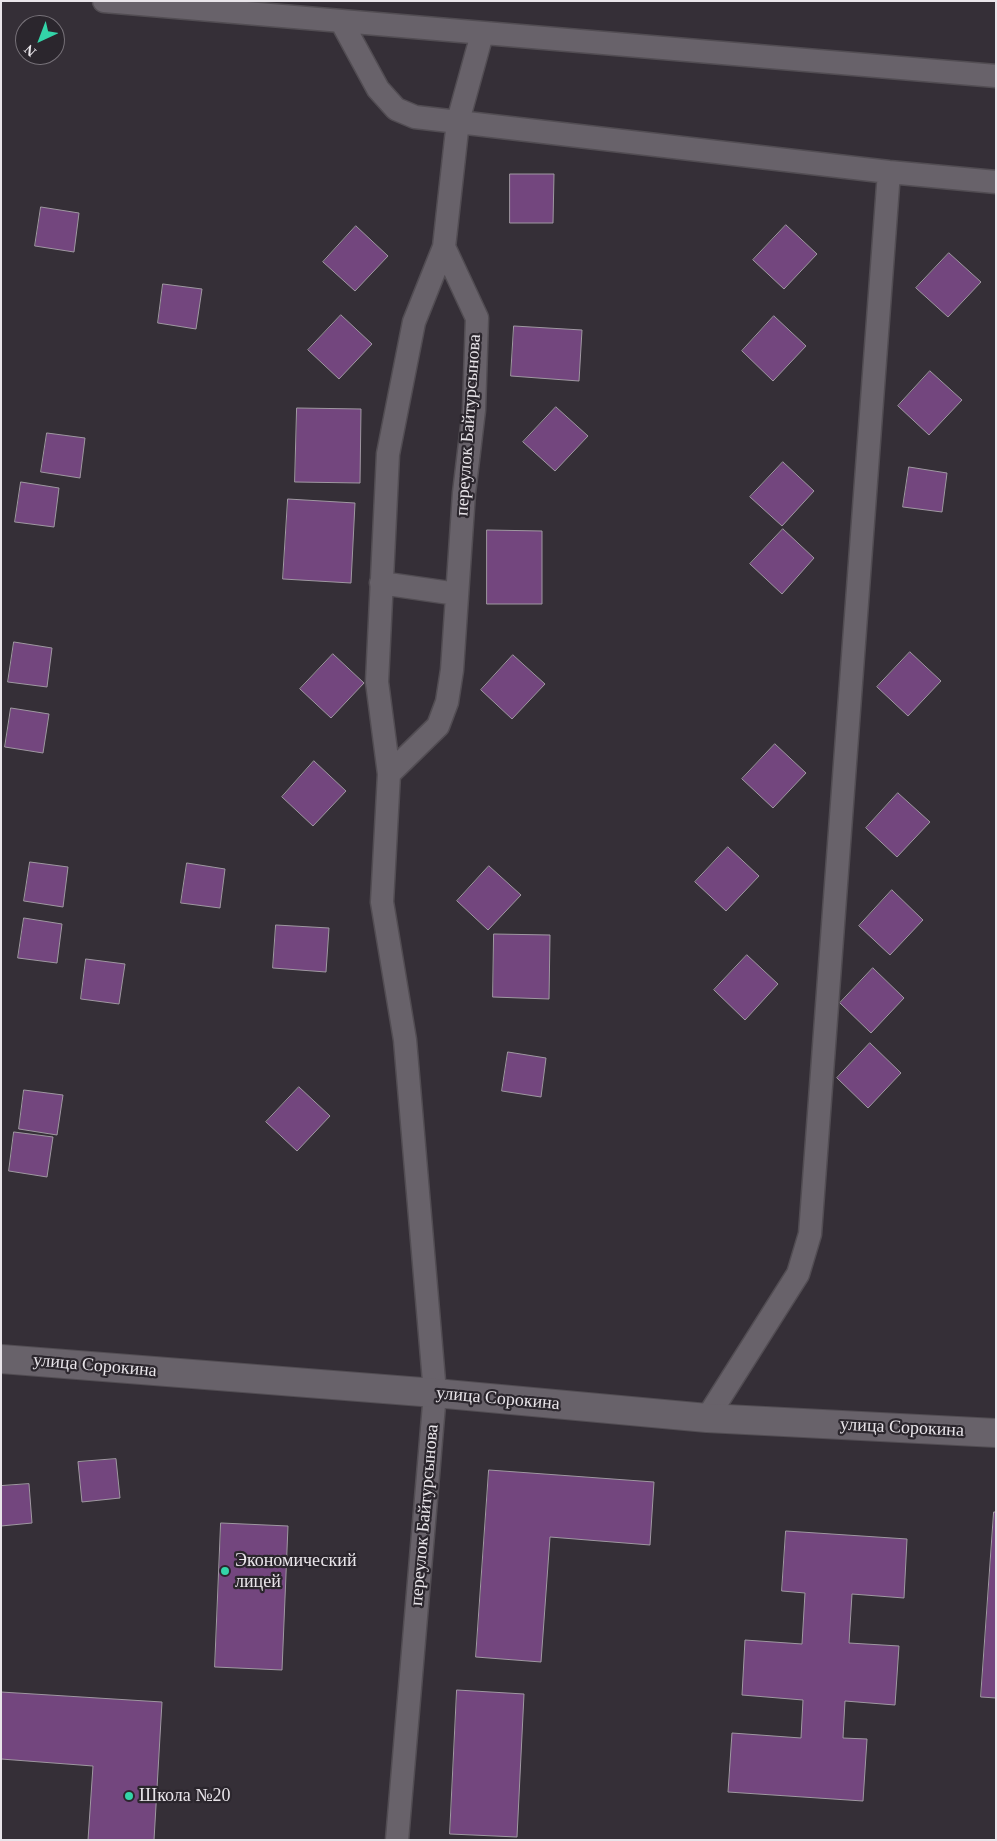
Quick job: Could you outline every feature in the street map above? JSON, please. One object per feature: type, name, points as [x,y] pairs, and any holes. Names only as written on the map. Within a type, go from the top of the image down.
[{"type":"street","points":[[104,1],[996,76]]},
{"type":"street","points":[[341,22],[378,89],[396,109],[415,117],[889,172],[996,182]]},
{"type":"street","points":[[444,247],[458,121],[482,34]]},
{"type":"street","points":[[707,1418],[798,1274],[810,1234],[889,172]]},
{"type":"street","name":"переулок Байтурсынова","points":[[397,1840],[435,1393],[405,1040],[382,902],[389,774],[377,682],[388,454],[414,322],[444,247]]},
{"type":"street","name":"переулок Байтурсынова","points":[[389,774],[438,726],[447,702],[464,493],[474,410],[477,318],[444,247]]},
{"type":"street","points":[[381,584],[457,594]]},
{"type":"street","name":"улица Сорокина","points":[[1,1359],[435,1393],[707,1418],[996,1433]]},
{"type":"building","points":[[510,174],[554,174],[553,223],[510,223]]},
{"type":"building","points":[[41,207],[79,213],[74,252],[35,246]]},
{"type":"building","points":[[786,225],[817,254],[784,289],[753,260]]},
{"type":"building","points":[[356,226],[388,256],[355,291],[323,262]]},
{"type":"building","points":[[949,253],[981,282],[948,317],[916,288]]},
{"type":"building","points":[[163,284],[202,289],[196,329],[158,323]]},
{"type":"building","points":[[341,315],[372,344],[339,379],[308,350]]},
{"type":"building","points":[[774,316],[806,346],[773,381],[742,351]]},
{"type":"building","points":[[514,326],[582,330],[579,381],[511,376]]},
{"type":"building","points":[[930,371],[962,400],[929,435],[898,406]]},
{"type":"building","points":[[556,407],[588,436],[555,471],[523,442]]},
{"type":"building","points":[[297,408],[361,409],[360,483],[295,482]]},
{"type":"building","points":[[47,433],[85,438],[80,478],[41,472]]},
{"type":"building","points":[[783,462],[814,491],[782,526],[750,497]]},
{"type":"building","points":[[909,467],[947,473],[942,512],[903,507]]},
{"type":"building","points":[[21,482],[59,488],[54,527],[15,522]]},
{"type":"building","points":[[288,499],[355,503],[351,583],[283,579]]},
{"type":"building","points":[[783,529],[814,558],[782,594],[750,564]]},
{"type":"building","points":[[487,530],[542,531],[542,604],[487,604]]},
{"type":"building","points":[[14,642],[52,648],[47,687],[8,682]]},
{"type":"building","points":[[910,652],[941,681],[908,716],[877,687]]},
{"type":"building","points":[[333,654],[364,683],[331,718],[300,689]]},
{"type":"building","points":[[513,655],[545,684],[512,719],[481,690]]},
{"type":"building","points":[[11,708],[49,714],[43,753],[5,747]]},
{"type":"building","points":[[775,744],[806,773],[773,808],[742,779]]},
{"type":"building","points":[[314,761],[346,791],[313,826],[282,797]]},
{"type":"building","points":[[898,793],[930,822],[897,857],[866,828]]},
{"type":"building","points":[[728,847],[759,876],[726,911],[695,882]]},
{"type":"building","points":[[30,862],[68,867],[63,907],[24,901]]},
{"type":"building","points":[[187,863],[225,869],[220,908],[181,903]]},
{"type":"building","points":[[489,866],[521,895],[488,930],[457,901]]},
{"type":"building","points":[[892,890],[923,920],[890,955],[859,926]]},
{"type":"building","points":[[24,918],[62,924],[57,963],[18,958]]},
{"type":"building","points":[[276,925],[329,928],[326,972],[273,968]]},
{"type":"building","points":[[494,934],[550,935],[549,999],[493,997]]},
{"type":"building","points":[[747,955],[778,984],[745,1020],[714,990]]},
{"type":"building","points":[[86,959],[125,964],[119,1004],[81,999]]},
{"type":"building","points":[[873,968],[904,998],[871,1033],[840,1003]]},
{"type":"building","points":[[870,1043],[901,1073],[868,1108],[837,1078]]},
{"type":"building","points":[[508,1052],[546,1058],[541,1097],[502,1091]]},
{"type":"building","points":[[299,1087],[330,1116],[297,1151],[266,1122]]},
{"type":"building","points":[[24,1090],[63,1095],[57,1135],[19,1129]]},
{"type":"building","points":[[14,1132],[53,1137],[47,1177],[9,1171]]},
{"type":"building","points":[[116,1459],[120,1498],[82,1502],[78,1462]]},
{"type":"building","points":[[489,1470],[654,1482],[650,1545],[550,1537],[541,1662],[476,1657]]},
{"type":"building","points":[[29,1484],[32,1523],[1,1526],[1,1486]]},
{"type":"building","points":[[994,1512],[996,1512],[996,1698],[981,1697]]},
{"type":"building","name":"Экономический лицей","points":[[221,1523],[288,1526],[282,1670],[215,1667]]},
{"type":"building","points":[[786,1531],[907,1539],[904,1598],[852,1594],[849,1643],[899,1646],[895,1705],[845,1701],[843,1738],[867,1739],[863,1801],[728,1792],[732,1733],[801,1738],[803,1700],[742,1695],[745,1640],[802,1644],[805,1593],[782,1591]]},
{"type":"building","points":[[457,1690],[524,1694],[517,1837],[450,1834]]},
{"type":"building","points":[[1,1692],[162,1702],[154,1840],[88,1840],[93,1766],[1,1759]]},
{"type":"place","name":"Экономический лицей","points":[[225,1571]]},
{"type":"place","name":"Школа №20","points":[[129,1796]]}]
